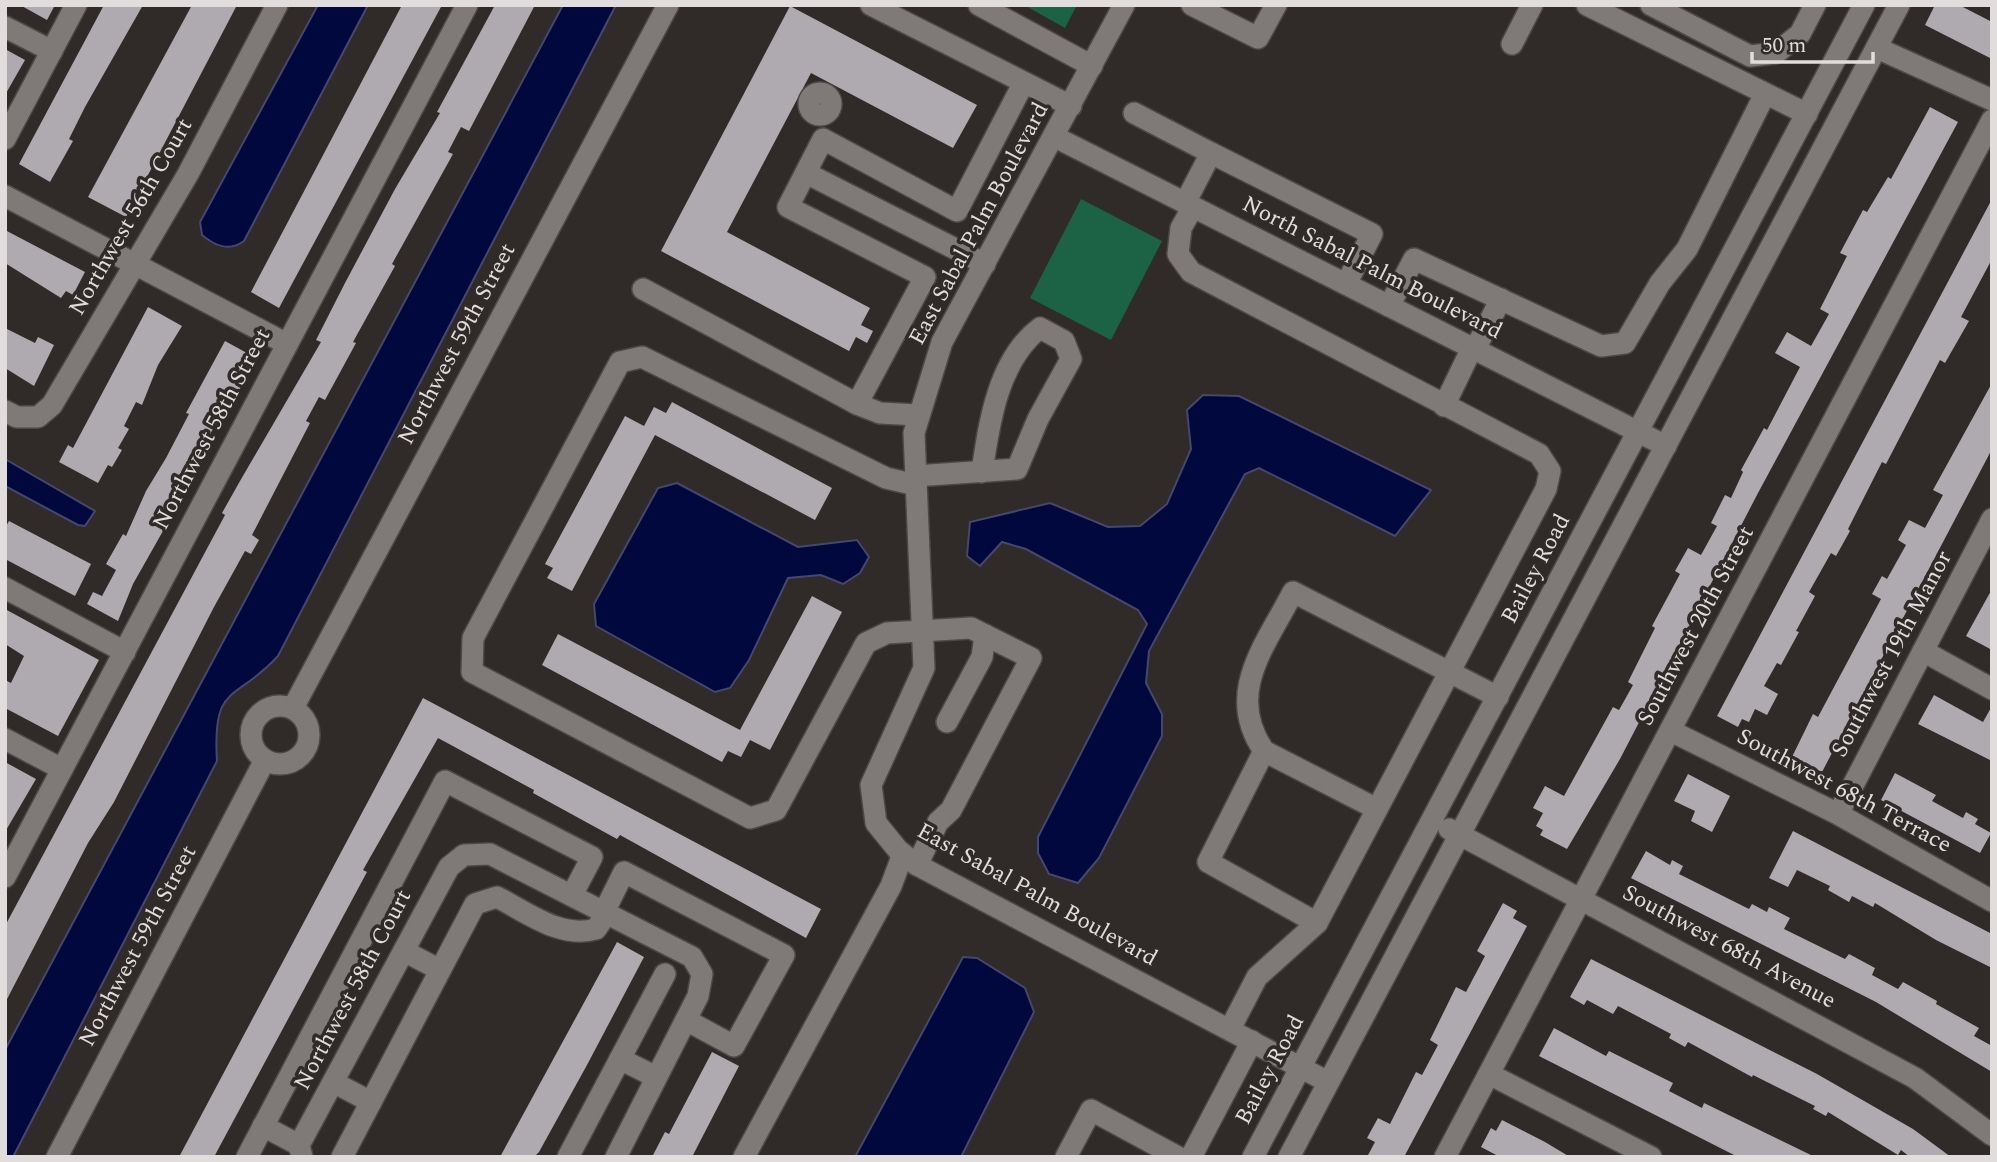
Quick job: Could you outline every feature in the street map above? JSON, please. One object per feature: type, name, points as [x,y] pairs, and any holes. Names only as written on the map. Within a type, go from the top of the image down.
[{"type":"street","points":[[5,139],[76,5]]},
{"type":"street","name":"Northwest 56th Court","points":[[5,411],[17,417],[38,417],[52,405],[188,174],[277,5]]},
{"type":"street","name":"Northwest 58th Street","points":[[5,877],[467,5]]},
{"type":"street","name":"Northwest 59th Street","points":[[293,708],[668,5]]},
{"type":"street","points":[[871,5],[1071,106]]},
{"type":"street","points":[[979,5],[1092,66]]},
{"type":"street","name":"East Sabal Palm Boulevard","points":[[1124,5],[942,342],[918,415],[914,433],[915,481],[924,668],[871,785],[876,823],[910,859],[1328,1082]]},
{"type":"street","points":[[1192,5],[1258,38],[1276,5]]},
{"type":"street","points":[[1512,44],[1532,5]]},
{"type":"street","points":[[1587,5],[1807,114]]},
{"type":"street","points":[[1651,5],[1750,56],[1776,53],[1800,34],[1815,5]]},
{"type":"street","name":"Bailey Road","points":[[1253,1157],[1864,5]]},
{"type":"street","points":[[1289,1157],[1899,5]]},
{"type":"street","points":[[5,27],[52,51]]},
{"type":"street","points":[[1877,48],[1992,100]]},
{"type":"street","points":[[823,139],[957,211],[1023,84]]},
{"type":"street","points":[[1389,306],[1414,259],[1601,346],[1625,343],[1660,284],[1687,249],[1765,94]]},
{"type":"street","points":[[1134,113],[1372,234],[1346,284]]},
{"type":"street","points":[[820,115],[823,139],[788,207],[925,277],[857,404]]},
{"type":"street","name":"Southwest 20th Street","points":[[1446,1157],[1992,120]]},
{"type":"street","name":"North Sabal Palm Boulevard","points":[[1055,137],[1666,446]]},
{"type":"street","points":[[1211,153],[1181,228],[1178,254],[1191,272],[1539,454],[1550,471],[1546,489],[1317,923],[1257,977],[1230,1030]]},
{"type":"street","points":[[806,173],[985,264]]},
{"type":"street","points":[[5,196],[287,344]]},
{"type":"street","points":[[643,289],[857,404],[880,413],[918,415]]},
{"type":"street","points":[[1444,405],[1501,299]]},
{"type":"street","points":[[744,1157],[891,886],[951,810],[1031,658],[971,628],[887,633],[866,643],[776,810],[750,818],[472,672],[473,638],[620,362],[642,357],[886,478],[915,481],[1017,470],[1038,419],[1070,359],[1064,341],[1040,328],[1026,338],[1011,364],[990,415],[982,472]]},
{"type":"street","name":"Southwest 19th Manor","points":[[1838,814],[1992,519]]},
{"type":"street","points":[[5,588],[125,652]]},
{"type":"street","points":[[1377,809],[1264,751],[1254,736],[1247,709],[1247,681],[1293,592],[1498,697]]},
{"type":"street","points":[[947,722],[982,657],[985,635]]},
{"type":"street","points":[[1923,652],[1992,689]]},
{"type":"street","points":[[284,705],[293,708],[308,727],[307,744],[290,762],[273,764],[265,760],[253,747],[250,739],[254,721],[266,708],[284,705]]},
{"type":"street","name":"Southwest 68th Terrace","points":[[1671,731],[1838,814],[1992,901]]},
{"type":"street","points":[[5,738],[62,768]]},
{"type":"street","points":[[1264,751],[1208,862],[1317,923]]},
{"type":"street","name":"Northwest 59th Street","points":[[57,1157],[265,760]]},
{"type":"street","points":[[247,1157],[445,781],[593,857],[572,895],[692,957],[702,974],[698,996],[616,1157]]},
{"type":"street","name":"Southwest 68th Avenue","points":[[1432,820],[1915,1078],[1992,1135]]},
{"type":"street","name":"Northwest 58th Court","points":[[301,1151],[333,1082],[449,867],[464,855],[491,854],[572,895]]},
{"type":"street","points":[[342,1157],[475,904],[496,897],[554,926],[577,934],[596,929],[624,872],[783,955],[734,1046],[686,1020]]},
{"type":"street","points":[[404,951],[440,970]]},
{"type":"street","points":[[568,1157],[664,974]]},
{"type":"street","points":[[1191,1157],[1252,1041]]},
{"type":"street","points":[[620,1059],[656,1077]]},
{"type":"street","points":[[1489,1074],[1651,1157]]},
{"type":"street","points":[[333,1082],[371,1102]]},
{"type":"street","points":[[1066,1157],[1091,1110],[1178,1157]]},
{"type":"street","points":[[263,1126],[301,1151]]},
{"type":"green space","points":[[1024,5],[1077,5],[1065,28]]},
{"type":"green space","points":[[1081,199],[1162,241],[1111,340],[1030,298]]},
{"type":"shaded area","points":[[318,5],[368,5],[244,241],[228,247],[217,245],[202,235],[200,222]]},
{"type":"shaded area","points":[[563,5],[616,5],[278,656],[223,705],[216,736],[217,761],[13,1157],[5,1157],[5,1050]]},
{"type":"shaded area","points":[[1203,395],[1239,396],[1431,490],[1395,536],[1259,468],[1245,474],[1149,651],[1146,683],[1162,714],[1162,736],[1099,858],[1078,883],[1049,874],[1038,853],[1038,837],[1147,624],[1138,610],[1026,549],[1002,542],[980,566],[967,556],[970,522],[1050,503],[1108,527],[1140,526],[1167,504],[1191,449],[1187,410]]},
{"type":"shaded area","points":[[5,459],[95,511],[85,526],[78,525],[5,486]]},
{"type":"shaded area","points":[[677,483],[798,547],[857,540],[869,557],[860,573],[843,584],[821,575],[788,578],[749,660],[730,688],[715,692],[596,626],[594,604],[658,488]]},
{"type":"shaded area","points":[[963,957],[977,958],[1025,988],[1034,1012],[961,1157],[855,1157]]},
{"type":"building","points":[[20,5],[55,5],[47,20]]},
{"type":"building","points":[[104,5],[143,5],[85,107],[69,139],[73,141],[50,182],[19,164]]},
{"type":"building","points":[[192,5],[237,5],[126,217],[88,197]]},
{"type":"building","points":[[402,5],[442,5],[279,308],[251,292]]},
{"type":"building","points":[[495,5],[535,5],[469,131],[461,127],[448,152],[453,154],[392,264],[395,266],[353,342],[356,343],[325,400],[319,397],[306,421],[310,423],[252,535],[259,540],[251,554],[245,551],[214,607],[114,802],[88,843],[5,1003],[5,926],[225,515],[222,513],[321,342],[316,340],[345,283],[395,189],[440,113],[437,112]]},
{"type":"building","points":[[1935,5],[1959,5],[1992,22],[1992,59],[1925,25]]},
{"type":"building","points":[[790,6],[977,105],[953,148],[811,73],[727,232],[870,308],[861,325],[873,331],[867,343],[856,337],[849,351],[661,251]]},
{"type":"building","points":[[5,49],[25,60],[5,95]]},
{"type":"building","points":[[1930,107],[1958,122],[1758,493],[1620,759],[1567,849],[1540,835],[1543,830],[1536,826],[1543,813],[1533,808],[1545,786],[1564,796],[1613,707],[1619,710],[1633,685],[1628,682],[1655,628],[1652,626],[1680,574],[1675,571],[1688,548],[1701,555],[1717,526],[1711,523],[1725,495],[1731,498],[1743,472],[1741,470],[1764,428],[1767,430],[1800,367],[1775,353],[1787,332],[1811,346],[1829,314],[1820,309],[1847,256],[1840,253],[1863,210],[1867,212],[1888,177],[1891,179]]},
{"type":"building","points":[[1992,199],[1992,259],[1961,317],[1969,321],[1945,363],[1940,360],[1886,464],[1882,462],[1836,556],[1831,553],[1809,592],[1815,596],[1796,631],[1799,632],[1781,665],[1777,663],[1764,686],[1778,694],[1767,715],[1755,709],[1749,722],[1742,719],[1738,727],[1717,716]]},
{"type":"building","points":[[5,230],[85,272],[73,295],[66,291],[61,298],[5,263]]},
{"type":"building","points":[[148,307],[182,326],[158,365],[142,405],[136,402],[124,426],[129,429],[118,448],[122,450],[112,467],[108,465],[98,483],[59,462],[68,445],[73,448]]},
{"type":"building","points":[[5,328],[35,343],[38,337],[54,345],[34,386],[5,368]]},
{"type":"building","points":[[225,341],[256,358],[228,412],[224,409],[209,436],[215,439],[133,584],[118,621],[87,604],[93,592],[102,596],[116,570],[106,564],[123,534],[126,536],[146,491],[166,458],[189,414],[186,413]]},
{"type":"building","points":[[1992,383],[1992,449],[1822,772],[1792,757],[1813,714],[1818,717],[1881,599],[1872,594],[1882,576],[1887,579],[1906,545],[1898,540],[1909,520],[1925,528],[1943,495],[1933,490]]},
{"type":"building","points":[[672,402],[832,488],[815,520],[655,435],[572,591],[547,578],[553,568],[545,564],[625,416],[644,426],[654,407],[666,413]]},
{"type":"building","points":[[9,521],[91,564],[75,596],[5,559],[5,528]]},
{"type":"building","points":[[1992,589],[1992,650],[1966,636]]},
{"type":"building","points":[[812,596],[842,612],[770,750],[750,740],[741,757],[728,751],[722,762],[542,665],[558,634],[740,730]]},
{"type":"building","points":[[5,609],[99,660],[58,736],[5,708],[5,680],[11,683],[24,656],[5,644]]},
{"type":"building","points":[[1934,695],[1983,722],[1992,706],[1992,761],[1918,724]]},
{"type":"building","points":[[423,698],[821,909],[806,938],[620,835],[617,839],[438,738],[363,870],[367,872],[214,1157],[179,1157]]},
{"type":"building","points":[[5,762],[36,779],[5,832]]},
{"type":"building","points":[[1895,773],[1936,795],[1932,801],[1963,818],[1966,812],[1978,819],[1975,824],[1991,833],[1980,853],[1881,800]]},
{"type":"building","points":[[1688,774],[1730,796],[1712,832],[1691,821],[1695,811],[1674,801]]},
{"type":"building","points":[[1793,831],[1992,934],[1992,968],[1936,940],[1875,903],[1873,907],[1852,896],[1849,902],[1828,890],[1830,886],[1797,870],[1788,887],[1769,878]]},
{"type":"building","points":[[1646,851],[1670,865],[1672,860],[1683,866],[1679,874],[1749,909],[1752,904],[1767,912],[1769,907],[1790,918],[1784,929],[1845,959],[1849,954],[1875,968],[1872,975],[1898,989],[1903,982],[1937,1001],[1936,1004],[1979,1028],[1974,1036],[1992,1046],[1992,1072],[1876,1002],[1631,878]]},
{"type":"building","points":[[1503,903],[1517,911],[1513,918],[1527,926],[1404,1157],[1367,1157],[1375,1142],[1367,1138],[1378,1118],[1390,1124],[1416,1072],[1422,1075],[1438,1045],[1430,1040],[1456,987],[1466,992],[1485,956],[1477,951]]},
{"type":"building","points":[[617,942],[644,957],[587,1065],[539,1152],[534,1157],[500,1157]]},
{"type":"building","points":[[1591,959],[1817,1074],[1913,1129],[1951,1157],[1910,1157],[1901,1150],[1898,1155],[1828,1112],[1826,1116],[1813,1109],[1815,1106],[1753,1075],[1752,1077],[1688,1042],[1685,1047],[1669,1038],[1671,1034],[1618,1006],[1613,1014],[1587,1000],[1584,1005],[1570,997]]},
{"type":"building","points":[[1554,1028],[1606,1056],[1609,1051],[1673,1083],[1669,1091],[1702,1108],[1704,1103],[1815,1157],[1738,1157],[1539,1056]]},
{"type":"building","points":[[712,1052],[739,1066],[692,1157],[652,1157],[665,1132],[669,1134]]},
{"type":"building","points":[[1502,1120],[1570,1157],[1500,1157],[1481,1147],[1491,1128],[1496,1131]]}]
